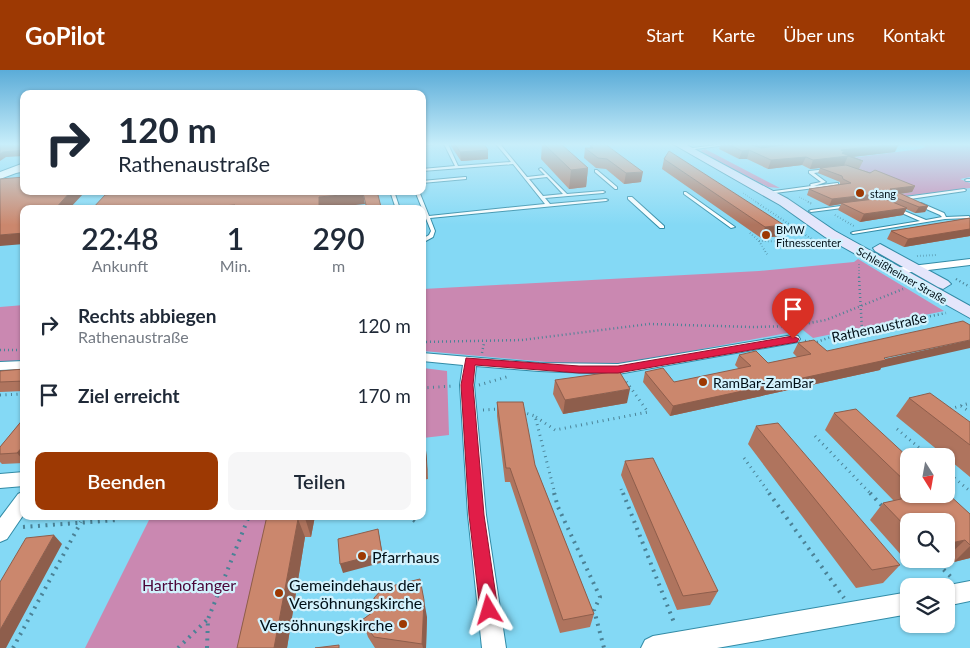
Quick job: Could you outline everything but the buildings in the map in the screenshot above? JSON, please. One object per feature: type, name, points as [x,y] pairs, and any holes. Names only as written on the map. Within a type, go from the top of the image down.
[{"type":"main road","name":"Schleißheimer Straße","points":[[731,171],[771,193],[812,211],[916,267],[970,300]]},
{"type":"main road","name":"Schleißheimer Straße","points":[[771,193],[830,234],[970,313]]},
{"type":"street","points":[[896,271],[916,267],[970,262]]},
{"type":"street","points":[[426,357],[579,370],[618,369],[793,339]]},
{"type":"street","points":[[470,361],[467,385],[477,515],[494,648]]},
{"type":"street","points":[[0,366],[20,365]]},
{"type":"street","points":[[0,481],[20,479]]},
{"type":"street","points":[[2,531],[20,505]]},
{"type":"street","points":[[653,648],[900,605]]},
{"type":"lane","points":[[519,171],[548,205]]},
{"type":"lane","points":[[543,171],[566,195]]},
{"type":"lane","points":[[596,171],[616,188]]},
{"type":"lane","points":[[814,186],[824,182],[810,172],[818,171]]},
{"type":"lane","points":[[0,181],[6,176],[20,172]]},
{"type":"lane","points":[[525,178],[548,176]]},
{"type":"lane","points":[[426,182],[465,178]]},
{"type":"lane","points":[[771,193],[838,184]]},
{"type":"lane","points":[[945,218],[942,214],[905,198],[964,190]]},
{"type":"lane","points":[[542,198],[603,192]]},
{"type":"lane","points":[[684,193],[733,228]]},
{"type":"lane","points":[[630,198],[662,227]]},
{"type":"lane","points":[[428,218],[606,200]]},
{"type":"lane","points":[[812,211],[852,206]]},
{"type":"lane","points":[[890,206],[925,221]]},
{"type":"lane","points":[[426,213],[433,231],[432,236],[426,240]]},
{"type":"lane","points":[[853,233],[945,218],[969,217]]},
{"type":"path","points":[[735,188],[816,242],[759,241]]},
{"type":"path","points":[[750,233],[759,241],[768,256]]},
{"type":"path","points":[[862,259],[858,265],[859,306],[862,330]]},
{"type":"path","points":[[956,280],[970,287]]},
{"type":"path","points":[[426,342],[484,343],[537,339],[648,324],[783,328],[832,319],[882,295],[911,288]]},
{"type":"path","name":"Rathenaustraße","points":[[793,339],[817,342],[862,330],[950,312]]},
{"type":"path","points":[[0,350],[20,350]]},
{"type":"path","points":[[519,411],[535,416],[555,430],[648,412],[618,369]]},
{"type":"path","points":[[426,388],[483,385],[511,376]]},
{"type":"path","points":[[0,395],[20,394]]},
{"type":"path","points":[[943,410],[970,403]]},
{"type":"path","points":[[960,406],[970,412]]},
{"type":"path","points":[[469,410],[503,409]]},
{"type":"path","points":[[535,416],[558,507],[600,597],[594,610],[604,648]]},
{"type":"path","points":[[897,429],[920,448]]},
{"type":"path","points":[[815,436],[889,512]]},
{"type":"path","points":[[744,458],[855,613]]},
{"type":"path","points":[[955,478],[970,491]]},
{"type":"path","points":[[621,488],[682,643]]},
{"type":"path","points":[[2,531],[117,520]]},
{"type":"path","points":[[207,648],[208,619],[247,520]]},
{"type":"path","points":[[414,520],[418,523]]},
{"type":"path","points":[[13,648],[81,522]]},
{"type":"path","points":[[940,568],[960,593]]},
{"type":"path","points":[[178,648],[208,619]]},
{"type":"green space","points":[[738,171],[747,171],[780,188],[768,187]]},
{"type":"green space","points":[[863,171],[970,171],[970,177],[960,179],[970,183],[970,188],[905,196],[900,194],[913,192]]},
{"type":"green space","points":[[858,259],[944,311],[813,338],[803,330],[628,363],[594,365],[557,363],[426,351],[426,289],[759,271],[854,262]]},
{"type":"green space","points":[[20,305],[20,360],[0,362],[0,307]]},
{"type":"green space","points":[[426,368],[447,371],[449,435],[426,438]]},
{"type":"green space","name":"Harthofanger","points":[[149,520],[271,520],[240,648],[85,648]]},
{"type":"place","name":"stang","points":[[860,193]]},
{"type":"place","name":"BMW Fitnesscenter","points":[[766,235]]},
{"type":"place","name":"RamBar-ZamBar","points":[[703,382]]},
{"type":"place","name":"Pfarrhaus","points":[[362,556]]},
{"type":"place","name":"Gemeindehaus der Versöhnungskirche","points":[[279,593]]},
{"type":"place","name":"Versöhnungskirche","points":[[403,624]]},
{"type":"route","points":[[489,610],[477,515],[467,385],[470,361],[579,370],[618,369],[793,339]]}]
